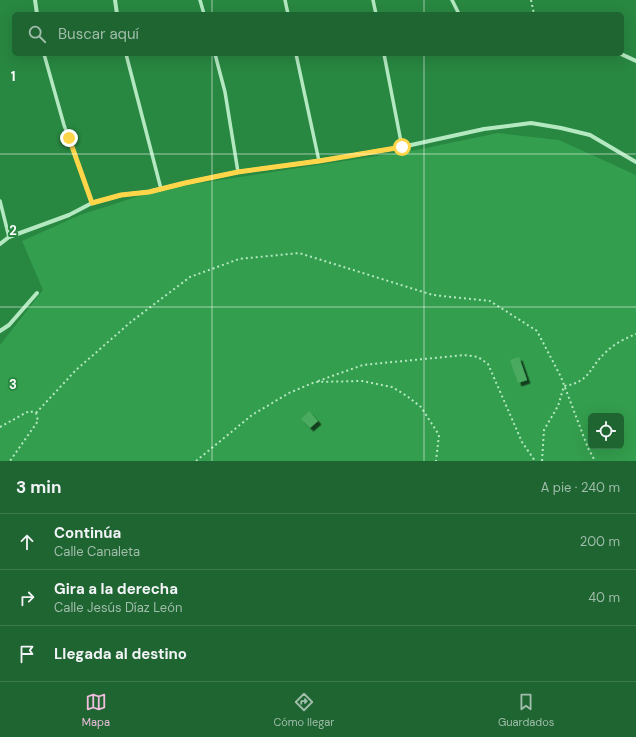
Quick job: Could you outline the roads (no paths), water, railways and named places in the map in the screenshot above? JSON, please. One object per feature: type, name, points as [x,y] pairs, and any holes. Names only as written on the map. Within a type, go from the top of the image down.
[{"type":"street","points":[[35,0],[37,12]]},
{"type":"street","points":[[115,0],[117,12]]},
{"type":"street","points":[[200,0],[203,12]]},
{"type":"street","points":[[285,0],[288,12]]},
{"type":"street","points":[[373,0],[376,12]]},
{"type":"street","points":[[452,0],[458,12]]},
{"type":"street","points":[[624,55],[636,61]]},
{"type":"street","points":[[45,56],[64,125],[92,203]]},
{"type":"street","points":[[127,56],[162,189]]},
{"type":"street","points":[[216,56],[225,92],[238,172]]},
{"type":"street","points":[[296,56],[319,161]]},
{"type":"street","points":[[384,56],[402,147]]},
{"type":"street","points":[[0,244],[9,236],[68,215],[92,203],[121,195],[149,192],[238,172],[319,161],[402,147],[484,128],[531,123],[561,128],[590,135],[636,162]]},
{"type":"street","points":[[0,201],[9,236]]},
{"type":"street","points":[[0,330],[9,325],[37,293]]}]
